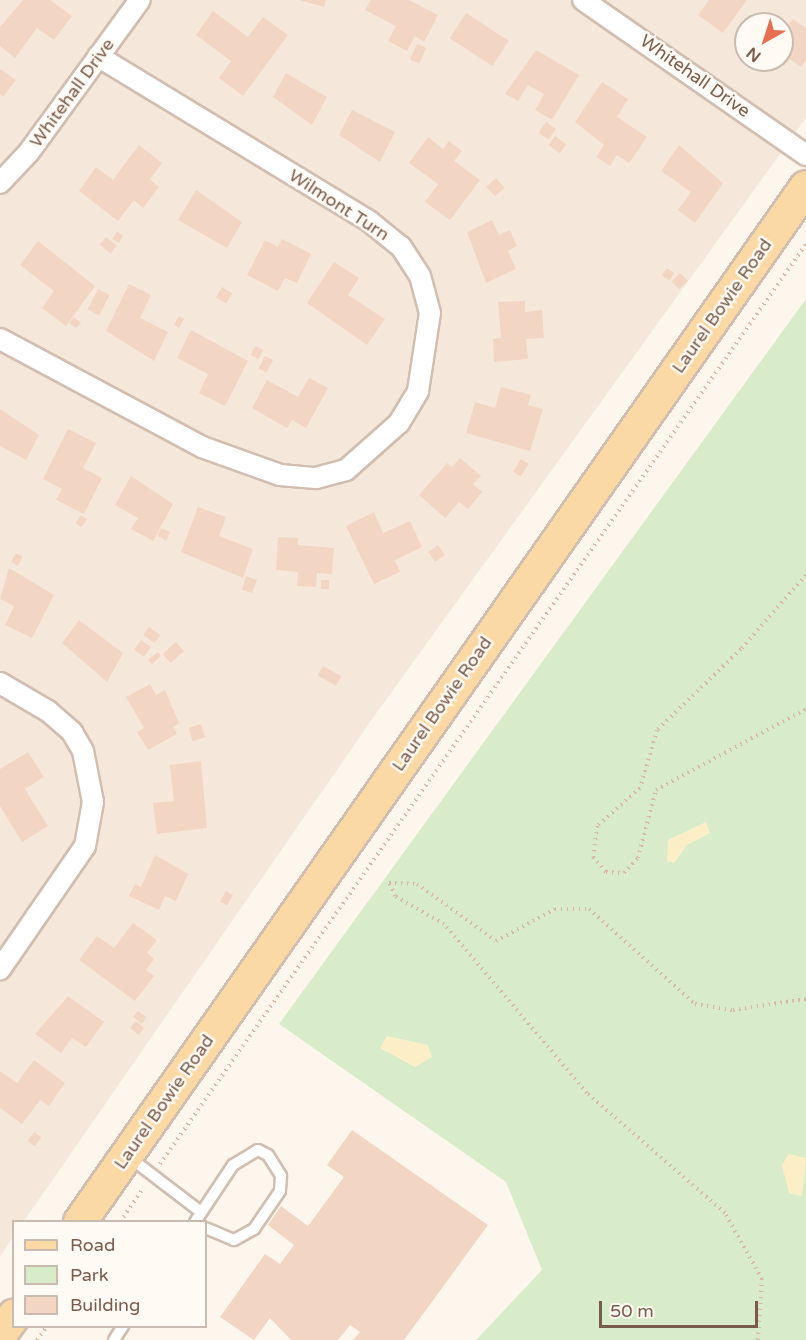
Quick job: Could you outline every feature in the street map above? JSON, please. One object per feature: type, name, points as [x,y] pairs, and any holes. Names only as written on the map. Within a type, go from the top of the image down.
[{"type":"main road","name":"Laurel Bowie Road","points":[[81,1220],[806,187]]},
{"type":"main road","points":[[0,1335],[12,1319]]},
{"type":"street","name":"Whitehall Drive","points":[[0,183],[140,0]]},
{"type":"street","name":"Whitehall Drive","points":[[583,0],[806,155]]},
{"type":"street","name":"Wilmont Turn","points":[[0,339],[202,447],[280,475],[316,478],[346,470],[399,423],[418,391],[430,313],[420,276],[401,247],[369,221],[98,56]]},
{"type":"street","points":[[0,683],[48,711],[72,732],[83,751],[93,802],[85,846],[0,969]]},
{"type":"lane","points":[[127,1155],[152,1175],[197,1219],[233,1165],[258,1150],[274,1161],[280,1191],[255,1229],[234,1240],[207,1228]]},
{"type":"path","points":[[121,1220],[806,244]]},
{"type":"path","points":[[806,575],[741,649],[657,730],[640,788],[597,826],[593,857],[606,872],[624,873],[638,858],[656,790],[806,710]]},
{"type":"path","points":[[758,1340],[762,1279],[725,1213],[625,1130],[444,924],[394,896],[389,884],[417,884],[496,941],[555,909],[589,909],[695,1004],[733,1010],[806,999]]},
{"type":"shaded area","points":[[0,0],[806,0],[806,118],[375,715],[25,1220],[12,1220],[12,1239],[0,1257]]},
{"type":"green space","points":[[806,299],[806,1340],[476,1340],[542,1270],[506,1182],[279,1024]]},
{"type":"sand","points":[[706,822],[710,833],[687,845],[674,863],[667,861],[668,840]]},
{"type":"sand","points":[[387,1036],[428,1045],[432,1057],[415,1067],[380,1048]]},
{"type":"sand","points":[[789,1154],[806,1158],[802,1196],[789,1193],[782,1165]]},
{"type":"building","points":[[23,0],[50,0],[72,16],[54,40],[37,28],[15,58],[0,46],[0,27]]},
{"type":"building","points":[[299,0],[326,0],[324,7]]},
{"type":"building","points":[[371,0],[409,0],[438,15],[424,42],[415,36],[407,51],[388,41],[396,26],[365,10]]},
{"type":"building","points":[[709,0],[747,0],[738,12],[734,12],[734,18],[723,33],[698,15]]},
{"type":"building","points":[[213,11],[248,37],[263,17],[288,35],[243,96],[219,78],[231,61],[196,35]]},
{"type":"building","points":[[466,13],[509,41],[492,66],[450,38]]},
{"type":"building","points":[[794,20],[806,28],[806,60],[801,67],[794,62]]},
{"type":"building","points":[[417,44],[426,48],[419,64],[410,60]]},
{"type":"building","points":[[536,50],[579,75],[552,120],[535,110],[544,94],[528,85],[518,101],[505,94]]},
{"type":"building","points":[[0,69],[16,80],[3,97],[0,94]]},
{"type":"building","points":[[286,73],[327,97],[312,125],[273,97]]},
{"type":"building","points":[[602,82],[628,99],[617,117],[647,137],[629,163],[617,155],[610,166],[596,157],[604,145],[575,122]]},
{"type":"building","points":[[352,110],[395,132],[380,162],[339,135]]},
{"type":"building","points":[[546,122],[556,129],[548,140],[539,133]]},
{"type":"building","points":[[555,136],[566,144],[560,153],[549,145]]},
{"type":"building","points":[[428,137],[443,149],[449,141],[462,151],[454,161],[480,180],[450,220],[425,202],[438,184],[409,163]]},
{"type":"building","points":[[139,145],[162,163],[150,179],[159,187],[143,208],[134,200],[118,221],[79,191],[96,167],[113,180]]},
{"type":"building","points":[[679,145],[723,183],[695,223],[678,210],[691,192],[661,171]]},
{"type":"building","points":[[496,178],[505,188],[495,196],[486,187]]},
{"type":"building","points":[[196,190],[242,222],[227,248],[178,220]]},
{"type":"building","points":[[492,220],[499,235],[510,230],[517,246],[508,251],[516,269],[486,283],[467,232]]},
{"type":"building","points":[[117,231],[123,236],[119,243],[112,239]]},
{"type":"building","points":[[106,237],[117,246],[111,254],[100,245]]},
{"type":"building","points":[[282,239],[311,254],[297,283],[285,278],[278,291],[247,275],[265,240],[278,247]]},
{"type":"building","points":[[38,241],[95,286],[66,326],[42,308],[54,291],[20,265]]},
{"type":"building","points":[[334,262],[359,278],[348,295],[385,319],[367,345],[307,303]]},
{"type":"building","points":[[667,268],[674,273],[669,281],[662,275]]},
{"type":"building","points":[[680,273],[688,281],[679,289],[672,281]]},
{"type":"building","points":[[129,284],[151,295],[140,318],[168,332],[154,361],[106,331]]},
{"type":"building","points":[[222,287],[232,293],[226,303],[216,297]]},
{"type":"building","points":[[98,289],[110,295],[99,315],[88,309]]},
{"type":"building","points":[[525,301],[525,312],[542,310],[544,338],[526,339],[528,359],[494,362],[493,339],[501,338],[498,302]]},
{"type":"building","points":[[179,316],[184,319],[179,328],[174,325]]},
{"type":"building","points":[[74,317],[81,323],[76,328],[69,323]]},
{"type":"building","points":[[191,330],[248,361],[225,406],[199,393],[208,374],[177,358]]},
{"type":"building","points":[[255,346],[263,350],[258,359],[250,355]]},
{"type":"building","points":[[265,356],[273,360],[267,373],[259,368]]},
{"type":"building","points":[[309,378],[328,388],[306,428],[292,420],[287,428],[252,408],[267,380],[298,397]]},
{"type":"building","points":[[501,387],[531,395],[528,405],[543,409],[530,451],[466,433],[475,402],[495,408]]},
{"type":"building","points":[[0,409],[39,435],[26,460],[0,446]]},
{"type":"building","points":[[68,429],[96,443],[83,468],[102,478],[84,514],[56,500],[62,489],[43,479]]},
{"type":"building","points":[[460,458],[481,476],[473,484],[482,492],[468,509],[459,502],[445,518],[419,495],[447,463],[452,467]]},
{"type":"building","points":[[521,459],[529,464],[521,476],[513,472]]},
{"type":"building","points":[[131,476],[173,504],[153,541],[131,529],[138,518],[115,505]]},
{"type":"building","points":[[198,507],[226,517],[219,536],[253,549],[243,578],[181,552]]},
{"type":"building","points":[[374,512],[383,533],[410,521],[422,547],[395,560],[400,572],[374,584],[346,526]]},
{"type":"building","points":[[81,515],[87,519],[81,527],[75,523]]},
{"type":"building","points":[[161,528],[170,532],[166,540],[157,536]]},
{"type":"building","points":[[278,537],[298,538],[298,545],[334,548],[332,574],[317,573],[316,587],[297,586],[298,572],[276,570]]},
{"type":"building","points":[[438,545],[445,555],[435,562],[428,552]]},
{"type":"building","points":[[16,553],[23,557],[18,566],[11,562]]},
{"type":"building","points":[[9,568],[54,595],[32,638],[5,625],[14,606],[0,599]]},
{"type":"building","points":[[246,576],[257,580],[252,593],[242,590]]},
{"type":"building","points":[[321,580],[329,580],[329,589],[321,589]]},
{"type":"building","points":[[79,620],[123,653],[107,682],[62,643]]},
{"type":"building","points":[[149,627],[160,635],[154,643],[143,635]]},
{"type":"building","points":[[141,640],[151,647],[144,657],[134,650]]},
{"type":"building","points":[[176,642],[184,651],[171,663],[163,654]]},
{"type":"building","points":[[158,652],[161,656],[152,664],[148,660]]},
{"type":"building","points":[[323,666],[341,676],[336,686],[318,676]]},
{"type":"building","points":[[150,684],[156,695],[165,690],[179,723],[173,727],[177,734],[148,750],[137,732],[144,728],[126,697]]},
{"type":"building","points":[[201,724],[205,737],[193,741],[189,728]]},
{"type":"building","points":[[28,752],[44,777],[25,789],[48,826],[22,842],[0,806],[0,769]]},
{"type":"building","points":[[201,761],[207,828],[157,834],[153,803],[174,801],[170,765]]},
{"type":"building","points":[[155,855],[188,874],[176,901],[165,896],[159,910],[129,896],[135,884],[141,887]]},
{"type":"building","points":[[226,891],[233,895],[227,905],[220,901]]},
{"type":"building","points":[[133,923],[157,940],[147,953],[154,959],[146,970],[154,976],[135,1001],[79,960],[97,936],[114,948]]},
{"type":"building","points":[[68,996],[104,1022],[86,1047],[72,1038],[61,1053],[35,1034]]},
{"type":"building","points":[[138,1011],[146,1017],[142,1024],[133,1017]]},
{"type":"building","points":[[136,1021],[144,1028],[138,1035],[130,1028]]},
{"type":"building","points":[[34,1060],[65,1083],[49,1106],[40,1100],[22,1124],[0,1108],[0,1071],[17,1083]]},
{"type":"building","points":[[352,1130],[488,1225],[404,1340],[353,1340],[360,1332],[350,1325],[338,1340],[291,1340],[270,1318],[254,1340],[220,1317],[265,1254],[280,1264],[294,1245],[268,1225],[281,1206],[308,1226],[344,1177],[327,1165]]},
{"type":"building","points":[[34,1132],[41,1137],[35,1146],[28,1141]]}]
